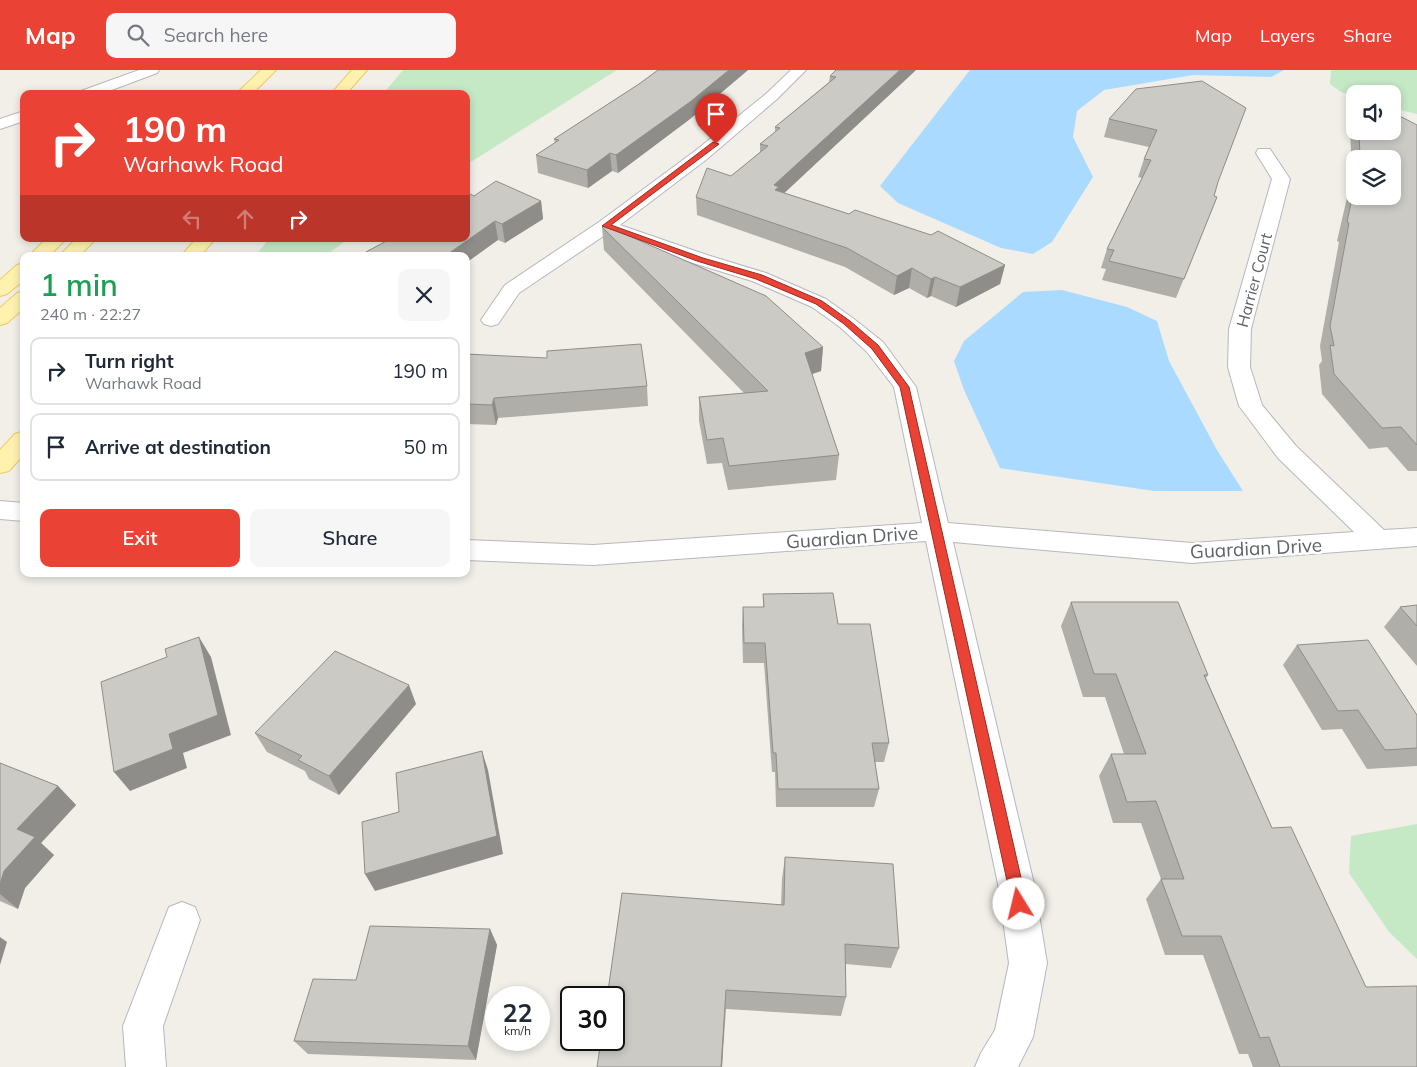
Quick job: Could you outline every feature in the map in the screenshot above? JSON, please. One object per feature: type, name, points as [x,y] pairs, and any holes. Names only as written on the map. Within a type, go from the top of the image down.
[{"type":"main road","points":[[247,90],[269,70]]},
{"type":"main road","points":[[342,90],[360,70]]},
{"type":"main road","points":[[42,252],[54,242]]},
{"type":"main road","points":[[72,252],[84,242]]},
{"type":"main road","points":[[194,252],[203,242]]},
{"type":"main road","points":[[0,290],[20,272]]},
{"type":"main road","points":[[0,319],[20,301]]},
{"type":"main road","points":[[0,465],[20,443]]},
{"type":"street","points":[[97,90],[152,70]]},
{"type":"street","points":[[491,320],[512,289],[606,226],[701,155],[772,96],[799,70]]},
{"type":"street","points":[[0,124],[20,117]]},
{"type":"street","name":"Harrier Court","points":[[1264,153],[1281,179],[1240,329],[1239,367],[1241,375],[1251,406],[1287,452],[1379,541]]},
{"type":"street","points":[[606,226],[700,259],[759,277],[819,303],[847,323],[875,347],[905,387],[1016,884],[1028,963],[1013,1037],[995,1067]]},
{"type":"street","points":[[0,510],[20,512]]},
{"type":"street","name":"Guardian Drive","points":[[470,550],[593,555],[937,531],[1192,553],[1417,537]]},
{"type":"street","points":[[146,1067],[143,1026],[182,920]]},
{"type":"green space","points":[[403,70],[617,70],[470,162],[470,90],[386,90]]},
{"type":"green space","points":[[1331,70],[1417,70],[1417,114],[1401,110],[1401,85],[1346,85],[1346,94],[1330,84]]},
{"type":"green space","points":[[267,242],[344,242],[330,252],[258,252]]},
{"type":"green space","points":[[1417,824],[1417,959],[1389,932],[1349,873],[1351,836]]},
{"type":"water","points":[[970,70],[1284,70],[1271,77],[1193,75],[1104,90],[1077,111],[1073,137],[1093,177],[1052,242],[1033,254],[1001,248],[898,203],[880,186]]},
{"type":"water","points":[[1062,290],[1127,307],[1157,321],[1169,361],[1217,450],[1243,491],[1154,491],[1000,468],[964,390],[954,361],[964,341],[1023,292]]},
{"type":"building","points":[[658,70],[729,70],[690,102],[616,155],[610,153],[587,170],[536,155],[559,140],[554,139]]},
{"type":"building","points":[[836,70],[900,70],[774,185],[779,187],[775,190],[849,214],[855,210],[931,235],[938,231],[1005,265],[960,287],[935,277],[931,279],[912,268],[897,276],[847,248],[696,197],[707,168],[731,176],[768,146],[760,144],[780,128],[775,127],[836,77],[830,76]]},
{"type":"building","points":[[1202,81],[1246,108],[1218,182],[1214,196],[1217,197],[1184,279],[1109,261],[1114,250],[1107,249],[1151,160],[1144,159],[1157,130],[1109,119],[1136,89]]},
{"type":"building","points":[[1401,117],[1417,125],[1417,445],[1401,427],[1382,428],[1334,374],[1330,345],[1334,346],[1330,326],[1351,205],[1401,205],[1401,150],[1360,150],[1359,140],[1401,140]]},
{"type":"building","points":[[496,181],[541,201],[502,224],[495,221],[470,238],[470,194],[474,196]]},
{"type":"building","points":[[604,225],[766,296],[823,347],[805,353],[839,455],[729,466],[723,438],[707,440],[699,397],[768,391],[602,227]]},
{"type":"building","points":[[384,242],[465,242],[451,252],[366,252]]},
{"type":"building","points":[[641,344],[647,386],[494,398],[492,405],[470,404],[470,354],[547,358],[547,351]]},
{"type":"building","points":[[833,593],[838,624],[870,624],[889,743],[872,743],[879,789],[778,789],[776,753],[773,753],[765,643],[744,643],[743,607],[764,607],[763,594]]},
{"type":"building","points":[[1071,602],[1178,602],[1208,675],[1204,675],[1272,828],[1291,827],[1366,987],[1417,986],[1417,1067],[1280,1067],[1269,1037],[1260,1038],[1221,936],[1182,936],[1161,879],[1184,879],[1156,801],[1127,802],[1111,754],[1146,754],[1116,674],[1094,674]]},
{"type":"building","points":[[1417,605],[1417,626],[1400,607]]},
{"type":"building","points":[[199,637],[218,715],[169,734],[173,749],[114,772],[101,682],[167,657],[165,649]]},
{"type":"building","points":[[1368,640],[1417,715],[1417,748],[1385,750],[1358,710],[1338,711],[1297,645]]},
{"type":"building","points":[[335,651],[409,685],[329,776],[298,760],[302,756],[255,733]]},
{"type":"building","points":[[482,751],[497,836],[365,874],[362,822],[399,812],[396,773]]},
{"type":"building","points":[[0,763],[58,786],[17,829],[35,837],[4,871],[0,884]]},
{"type":"building","points":[[785,857],[893,864],[899,948],[845,944],[846,997],[726,990],[721,1067],[597,1067],[599,1051],[625,1051],[625,986],[609,986],[622,893],[784,905]]},
{"type":"building","points":[[370,926],[490,929],[468,1046],[294,1041],[313,979],[356,980]]},
{"type":"route","points":[[716,144],[606,226],[700,259],[759,277],[819,303],[847,323],[875,347],[905,387],[1012,865],[1019,904]]}]
